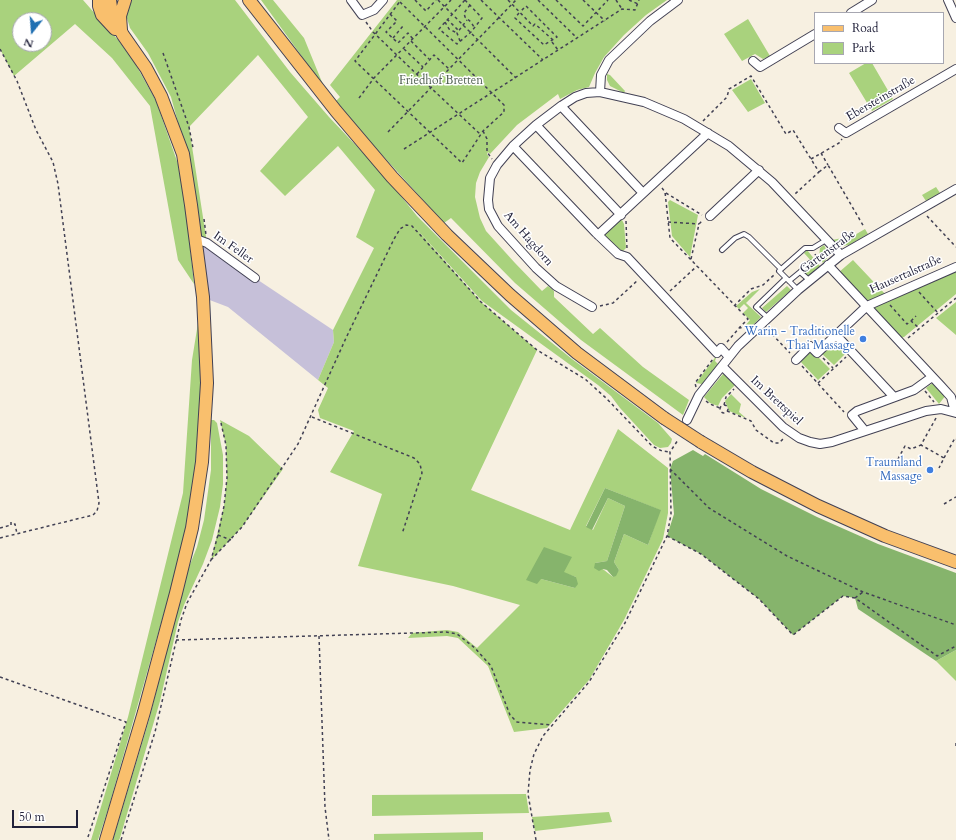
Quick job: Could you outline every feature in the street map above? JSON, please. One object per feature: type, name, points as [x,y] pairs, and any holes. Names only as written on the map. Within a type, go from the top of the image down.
[{"type":"main road","points":[[106,840],[176,593],[192,528],[202,462],[207,375],[203,297],[196,239],[182,154],[168,112],[146,68],[123,35],[112,14],[110,0]]},
{"type":"main road","points":[[123,35],[120,16],[125,0]]},
{"type":"main road","points":[[249,0],[336,111],[392,177],[447,235],[510,295],[577,353],[664,418],[752,472],[818,506],[885,536],[956,562]]},
{"type":"main road","points":[[100,5],[106,20],[123,35]]},
{"type":"street","points":[[91,0],[100,5]]},
{"type":"street","points":[[351,0],[362,15],[374,10],[383,0]]},
{"type":"street","points":[[600,92],[601,75],[609,60],[650,21],[678,0]]},
{"type":"street","points":[[853,12],[872,0]]},
{"type":"street","points":[[948,0],[956,18]]},
{"type":"street","points":[[753,61],[760,67],[814,35]]},
{"type":"street","name":"Ebersteinstraße","points":[[839,128],[846,133],[956,69]]},
{"type":"street","name":"Am Hagdorn","points":[[592,308],[556,286],[545,277],[498,226],[489,209],[488,200],[490,178],[497,165],[513,146],[536,125],[561,106],[574,97],[586,93],[600,92],[644,102],[667,111],[698,127],[729,146],[759,170],[841,255]]},
{"type":"street","points":[[561,106],[643,193]]},
{"type":"street","points":[[536,125],[623,218]]},
{"type":"street","points":[[598,235],[623,218],[643,193],[708,133]]},
{"type":"street","points":[[513,146],[598,235],[618,254],[628,257],[719,351],[730,357]]},
{"type":"street","points":[[708,216],[759,170]]},
{"type":"street","name":"Gartenstraße","points":[[687,420],[699,395],[749,335],[809,280],[841,255],[956,189]]},
{"type":"street","name":"Im Feller","points":[[196,239],[207,243],[255,278]]},
{"type":"street","name":"Im Brettspiel","points":[[722,366],[789,432],[810,442],[820,444],[926,411],[940,409],[955,413],[951,397],[867,306],[826,266]]},
{"type":"street","name":"Hausertalstraße","points":[[867,306],[956,267]]},
{"type":"street","points":[[796,360],[810,346],[817,353],[867,306]]},
{"type":"street","points":[[836,335],[894,397]]},
{"type":"street","points":[[865,431],[852,415],[857,411],[921,386],[932,377]]},
{"type":"lane","points":[[722,250],[735,238],[744,234],[749,237],[780,270],[787,280],[798,290]]},
{"type":"lane","points":[[780,270],[805,248],[813,248],[826,240]]},
{"type":"lane","points":[[764,320],[756,307],[787,280],[800,272],[810,263]]},
{"type":"lane","points":[[800,272],[809,280]]},
{"type":"path","points":[[416,0],[426,11],[437,0],[445,6],[516,78]]},
{"type":"path","points":[[359,98],[374,78],[451,0]]},
{"type":"path","points":[[465,0],[482,18],[471,32],[457,44],[455,44],[439,29],[452,14],[465,0]]},
{"type":"path","points":[[481,0],[543,60]]},
{"type":"path","points":[[508,0],[533,26],[535,24],[553,41],[558,51]]},
{"type":"path","points":[[388,132],[516,0]]},
{"type":"path","points":[[538,0],[577,38]]},
{"type":"path","points":[[556,0],[583,26],[608,0]]},
{"type":"path","points":[[583,0],[605,21]]},
{"type":"path","points":[[616,0],[622,10]]},
{"type":"path","points":[[629,0],[638,4]]},
{"type":"path","points":[[404,149],[622,10],[635,10],[639,0]]},
{"type":"path","points":[[401,1],[425,27],[504,105],[504,112],[483,131],[462,163],[356,61],[390,14],[401,1]]},
{"type":"path","points":[[470,5],[464,13],[467,20],[471,22],[474,27]]},
{"type":"path","points":[[526,6],[557,37],[553,41],[544,45],[515,18],[520,13],[526,6]]},
{"type":"path","points":[[390,14],[397,21],[386,32],[398,43],[408,34],[413,39]]},
{"type":"path","points":[[362,15],[368,27],[481,134]]},
{"type":"path","points":[[447,20],[458,30]]},
{"type":"path","points":[[460,41],[457,33],[458,30],[467,20]]},
{"type":"path","points":[[445,22],[449,29],[457,33]]},
{"type":"path","points":[[393,38],[403,26]]},
{"type":"path","points":[[411,41],[430,60]]},
{"type":"path","points":[[404,48],[423,67]]},
{"type":"path","points":[[0,49],[17,81],[36,130],[53,162],[58,184],[99,503],[98,511],[93,515],[0,538]]},
{"type":"path","points":[[163,53],[189,127]]},
{"type":"path","points":[[416,74],[434,55],[449,69]]},
{"type":"path","points":[[698,127],[727,97],[728,89],[751,76],[786,134],[793,130],[819,172]]},
{"type":"path","points":[[483,131],[487,139],[487,152],[497,165]]},
{"type":"path","points":[[811,159],[839,143],[846,133]]},
{"type":"path","points":[[821,153],[864,227]]},
{"type":"path","points":[[788,201],[828,165]]},
{"type":"path","points":[[656,181],[665,192],[708,216]]},
{"type":"path","points":[[665,192],[670,238],[748,320],[719,351],[694,384]]},
{"type":"path","points":[[920,209],[956,247]]},
{"type":"path","points":[[623,218],[628,257]]},
{"type":"path","points":[[668,222],[699,224],[691,260]]},
{"type":"path","points":[[211,560],[231,540],[283,469],[298,444],[312,417],[346,338],[390,246],[400,229],[406,225],[412,226],[481,302],[537,350],[585,379],[606,398],[652,446],[662,451],[670,452]]},
{"type":"path","points":[[813,248],[817,258],[826,266]]},
{"type":"path","points":[[665,296],[696,266]]},
{"type":"path","points":[[734,306],[751,290],[763,285],[780,270]]},
{"type":"path","points":[[592,308],[613,303],[633,285]]},
{"type":"path","points":[[913,285],[938,313]]},
{"type":"path","points":[[883,298],[907,324],[916,316]]},
{"type":"path","points":[[902,343],[956,298]]},
{"type":"path","points":[[764,320],[796,360],[818,384],[845,413],[852,415]]},
{"type":"path","points":[[911,321],[919,329]]},
{"type":"path","points":[[740,328],[749,335]]},
{"type":"path","points":[[818,384],[851,351]]},
{"type":"path","points":[[817,353],[834,369]]},
{"type":"path","points":[[720,408],[724,405],[726,397],[740,383]]},
{"type":"path","points":[[898,459],[905,446],[911,449],[921,445],[940,409],[921,386]]},
{"type":"path","points":[[699,395],[710,404],[720,408],[722,412],[727,411],[751,421],[756,430],[774,443],[779,443],[789,432]]},
{"type":"path","points":[[724,405],[728,408],[727,411]]},
{"type":"path","points":[[312,417],[414,458],[420,464],[422,473],[402,534]]},
{"type":"path","points":[[121,840],[155,732],[176,640],[187,603],[211,560],[218,535],[224,506],[227,478],[226,445],[221,423]]},
{"type":"path","points":[[939,468],[955,438],[956,439]]},
{"type":"path","points":[[536,840],[528,794],[530,770],[540,742],[552,725],[589,682],[625,622],[667,536],[671,514],[670,452],[678,441]]},
{"type":"path","points":[[921,445],[944,458]]},
{"type":"path","points":[[670,469],[709,508],[787,556],[863,592],[956,625]]},
{"type":"path","points":[[944,504],[956,497]]},
{"type":"path","points":[[0,528],[15,524],[18,534]]},
{"type":"path","points":[[218,535],[231,540]]},
{"type":"path","points":[[667,536],[701,554],[759,599],[792,635],[843,596],[855,598],[937,656],[956,646]]},
{"type":"path","points":[[855,598],[863,592]]},
{"type":"path","points":[[176,640],[446,632],[458,634],[475,648],[491,666],[510,715],[513,718],[523,723],[552,725]]},
{"type":"path","points":[[319,636],[325,807],[329,840]]},
{"type":"path","points":[[0,677],[126,722],[87,840]]},
{"type":"shaded area","points":[[207,243],[255,278],[333,330],[334,342],[318,380],[228,307],[207,299],[201,248]]},
{"type":"green space","points":[[0,0],[83,0],[119,41],[136,65],[156,101],[178,164],[186,211],[194,284],[178,260],[150,106],[112,58],[75,24],[52,44],[52,12],[12,12],[12,52],[42,52],[14,76],[0,49]]},
{"type":"green space","points":[[132,0],[235,0],[290,72],[329,117],[383,174],[417,216],[511,310],[572,359],[658,423],[672,439],[668,447],[660,448],[654,445],[611,396],[598,385],[482,301],[413,225],[481,302],[537,350],[471,490],[570,530],[618,429],[668,468],[668,513],[663,539],[624,620],[589,680],[547,728],[514,732],[488,666],[458,638],[447,636],[408,638],[412,633],[447,630],[458,632],[477,648],[520,605],[453,586],[358,566],[382,494],[330,472],[354,431],[320,418],[318,410],[328,388],[318,380],[334,342],[333,330],[374,248],[356,237],[375,190],[338,146],[285,196],[260,171],[308,117],[258,55],[189,127],[207,243],[200,240],[187,155],[171,97],[148,53],[130,28],[126,15]],"holes":[[[605,488],[660,510],[648,545],[624,534],[614,562],[619,570],[613,577],[595,563],[607,561],[625,506],[608,498],[593,530],[586,526]],[[564,573],[576,577],[575,588],[541,579]]]},
{"type":"green space","points":[[261,0],[273,0],[304,38],[324,87]]},
{"type":"green space","name":"Friedhof Bretten","points":[[397,0],[667,0],[646,15],[624,35],[604,57],[589,87],[577,90],[560,99],[558,94],[517,125],[490,154],[488,152],[487,154],[489,157],[480,172],[476,183],[475,197],[480,218],[486,231],[515,263],[542,291],[548,286],[554,291],[554,297],[593,334],[600,328],[643,367],[689,400],[683,415],[581,340],[515,283],[451,218],[444,223],[374,146],[336,101],[340,97],[330,85]]},
{"type":"green space","points":[[748,19],[770,56],[763,59],[755,54],[742,61],[724,34]]},
{"type":"green space","points":[[864,64],[873,64],[893,99],[872,111],[849,73]]},
{"type":"green space","points":[[607,74],[610,75],[625,91],[624,93],[610,86],[607,80]]},
{"type":"green space","points":[[751,79],[765,103],[748,112],[732,90]]},
{"type":"green space","points":[[936,187],[940,193],[926,201],[922,195]]},
{"type":"green space","points":[[670,200],[698,215],[690,257],[672,236],[668,202]]},
{"type":"green space","points":[[618,220],[622,220],[624,224],[626,248],[623,251],[619,251],[604,237],[604,233]]},
{"type":"green space","points":[[865,229],[868,234],[849,245],[841,246],[832,240],[853,236]]},
{"type":"green space","points":[[824,245],[828,253],[827,258],[823,263],[819,257],[820,248]]},
{"type":"green space","points":[[807,250],[820,266],[807,277],[803,273],[814,264],[804,253]]},
{"type":"green space","points":[[853,260],[886,295],[868,303],[838,273]]},
{"type":"green space","points":[[956,269],[956,294],[904,337],[900,338],[873,309],[877,305]]},
{"type":"green space","points":[[787,286],[791,290],[766,312],[762,308]]},
{"type":"green space","points":[[760,289],[746,303],[761,317],[748,330],[744,327],[750,320],[743,313],[748,308],[744,304],[739,309],[736,306],[752,292]]},
{"type":"green space","points":[[956,302],[956,335],[936,318]]},
{"type":"green space","points":[[198,323],[202,405],[191,506],[181,553],[109,806],[98,840],[91,840],[128,717],[183,493],[192,360]]},
{"type":"green space","points":[[835,340],[847,352],[834,365],[821,353]]},
{"type":"green space","points":[[810,349],[830,369],[818,380],[799,360]]},
{"type":"green space","points":[[717,355],[715,361],[718,364],[702,384],[696,383]]},
{"type":"green space","points":[[723,374],[728,375],[735,382],[735,385],[722,398],[718,406],[710,403],[704,397]]},
{"type":"green space","points":[[934,382],[946,395],[939,404],[926,388]]},
{"type":"green space","points":[[731,394],[741,404],[739,412],[746,418],[729,411],[725,401]]},
{"type":"green space","points":[[211,420],[214,420],[217,423],[223,455],[223,484],[220,507],[212,540],[178,622],[160,701],[120,838],[119,840],[113,840],[149,720],[187,572],[197,547],[204,520],[211,470]]},
{"type":"green space","points":[[220,420],[249,436],[283,469],[242,527],[211,560],[224,506],[227,478],[226,445]]},
{"type":"green space","points":[[693,450],[703,456],[705,454],[761,489],[817,517],[878,544],[956,573],[956,650],[936,661],[858,609],[855,598],[843,596],[793,635],[759,599],[701,554],[667,536],[674,514],[670,469],[673,461]]},
{"type":"green space","points":[[605,488],[661,510],[648,545],[624,534],[614,562],[619,570],[616,576],[613,577],[607,570],[603,569],[599,571],[594,568],[595,563],[607,561],[625,506],[608,498],[592,530],[586,527]]},
{"type":"green space","points":[[544,547],[572,557],[564,572],[576,577],[578,584],[575,588],[541,579],[537,584],[526,580]]},
{"type":"green space","points":[[956,650],[956,681],[936,661]]},
{"type":"green space","points":[[526,794],[529,813],[372,816],[372,795]]},
{"type":"green space","points":[[609,812],[612,822],[535,831],[532,817]]},
{"type":"green space","points":[[483,832],[483,840],[374,840],[374,834]]},
{"type":"place","name":"Warin - Traditionelle Thai Massage","points":[[863,339]]},
{"type":"place","name":"Traumland Massage","points":[[930,470]]}]
